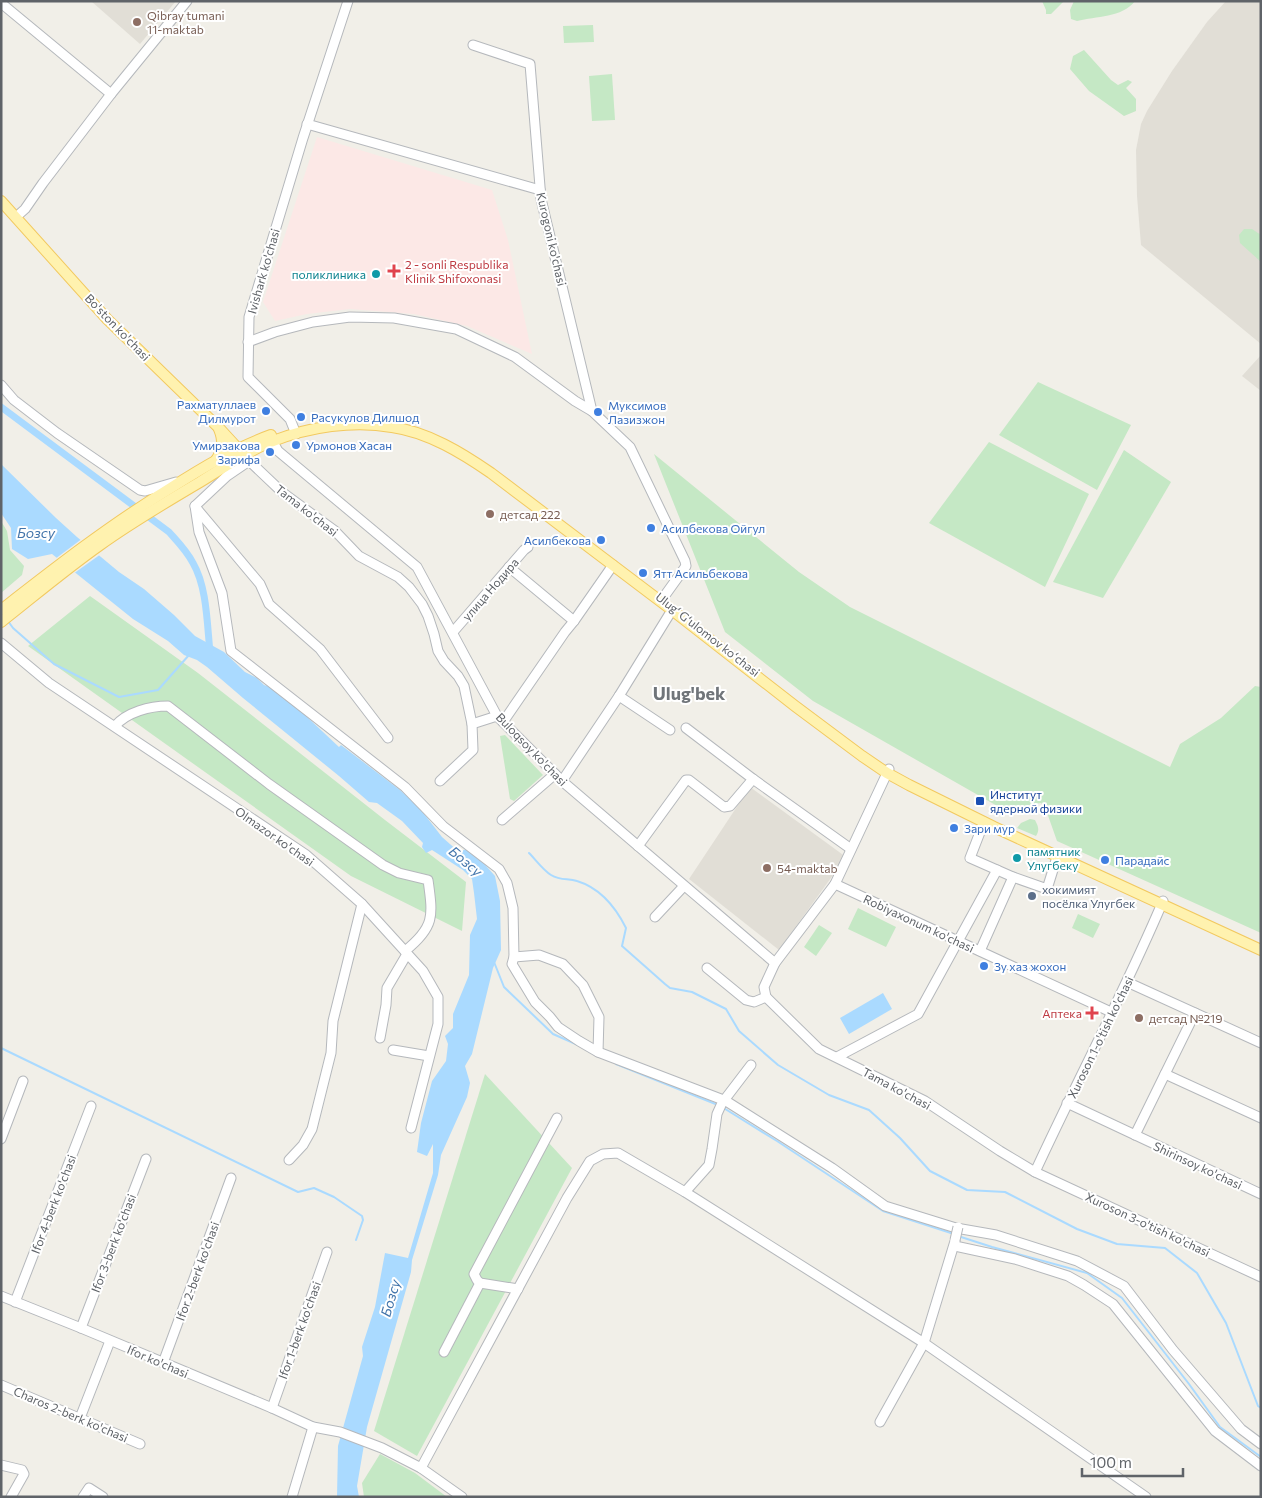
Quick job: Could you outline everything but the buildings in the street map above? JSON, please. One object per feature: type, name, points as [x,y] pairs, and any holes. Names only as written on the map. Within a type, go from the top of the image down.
[{"type":"main road","name":"Bo'ston ko'chasi","points":[[1,201],[107,319],[219,428],[244,455]]},
{"type":"main road","name":"Ulugʻ Gʻulomov koʻchasi","points":[[157,502],[271,439],[336,421],[379,420],[405,425],[436,437],[480,461],[520,488],[796,703],[888,771],[1261,950]]},
{"type":"main road","name":"Ulugʻ Gʻulomov koʻchasi","points":[[295,431],[379,425],[404,429],[463,455],[491,473],[613,565],[794,706],[840,740],[909,785],[1057,857],[1261,946]]},
{"type":"main road","points":[[216,461],[223,445],[219,428]]},
{"type":"main road","name":"Ulugʻ Gʻulomov koʻchasi","points":[[157,502],[183,480],[216,461],[244,455]]},
{"type":"main road","points":[[2,621],[13,606],[54,574],[96,542],[157,502]]},
{"type":"main road","points":[[1,610],[13,606]]},
{"type":"street","points":[[16,217],[25,209],[42,183],[111,94],[187,1]]},
{"type":"street","name":"Ivishark ko'chasi","points":[[295,431],[290,419],[248,377],[249,317],[346,2]]},
{"type":"street","points":[[1,3],[111,94]]},
{"type":"street","name":"Kurogoni ko'chasi","points":[[473,45],[530,64],[541,199],[592,411]]},
{"type":"street","points":[[307,124],[540,190]]},
{"type":"street","points":[[248,342],[275,332],[314,322],[350,317],[394,318],[456,328],[515,357],[575,401],[592,411],[630,447],[686,566],[663,598]]},
{"type":"street","points":[[1,385],[14,400],[43,422],[140,490],[145,492],[183,480]]},
{"type":"street","name":"Buloqsoy ko'chasi","points":[[271,439],[278,451],[417,567],[500,719],[562,781],[775,963]]},
{"type":"street","points":[[195,506],[228,476],[244,455]]},
{"type":"street","name":"Tama ko'chasi","points":[[244,455],[283,493],[334,531],[359,556],[398,577],[409,587],[422,604],[428,616],[438,651],[464,686],[472,724],[473,750],[440,781]]},
{"type":"street","points":[[195,506],[260,584],[269,604],[320,649],[388,738]]},
{"type":"street","points":[[195,506],[199,532],[222,593],[230,651],[405,787],[443,826],[499,869],[508,883],[513,908],[514,957],[512,964],[536,1002],[558,1027],[598,1052],[724,1102],[832,1168],[885,1206],[957,1228],[996,1235],[1077,1261],[1124,1286],[1173,1350],[1241,1429],[1261,1444]]},
{"type":"street","name":"улица Нодира","points":[[453,632],[528,547]]},
{"type":"street","points":[[472,724],[500,719],[574,621],[613,565]]},
{"type":"street","points":[[509,567],[574,621]]},
{"type":"street","points":[[562,781],[619,696],[672,610]]},
{"type":"street","name":"Olmazor ko'chasi","points":[[1,643],[49,683],[304,854],[362,904],[423,971],[438,997],[438,1024],[411,1128]]},
{"type":"street","points":[[619,696],[670,730]]},
{"type":"street","points":[[115,726],[120,720],[146,708],[168,706],[269,784],[382,865],[399,873],[428,880],[431,903],[427,930],[406,952],[387,988],[380,1038]]},
{"type":"street","points":[[686,728],[752,779],[850,849]]},
{"type":"street","points":[[706,968],[746,1000],[754,1002],[766,996],[764,988],[775,963],[835,884],[888,771]]},
{"type":"street","points":[[502,820],[555,774]]},
{"type":"street","points":[[638,846],[686,780],[689,780],[726,807],[730,806],[752,779]]},
{"type":"street","points":[[984,822],[970,858],[1013,877],[1047,889],[1057,857]]},
{"type":"street","points":[[837,1057],[918,1014],[997,870]]},
{"type":"street","points":[[980,951],[1013,877]]},
{"type":"street","name":"Robiyaxonum ko'chasi","points":[[835,884],[1112,1012]]},
{"type":"street","points":[[655,917],[684,886]]},
{"type":"street","name":"Хuroson 1-o'tish ko'chasi","points":[[1034,1172],[1127,982],[1162,903]]},
{"type":"street","points":[[288,1160],[304,1145],[312,1129],[331,1053],[333,1021],[362,904]]},
{"type":"street","points":[[514,957],[539,954],[563,964],[583,985],[599,1017],[598,1052]]},
{"type":"street","points":[[1127,982],[1261,1042]]},
{"type":"street","name":"Tama ko'chasi","points":[[766,996],[819,1049],[924,1101],[1034,1172]]},
{"type":"street","points":[[1135,1135],[1195,1013]]},
{"type":"street","points":[[393,1050],[429,1056]]},
{"type":"street","points":[[685,1192],[709,1164],[717,1114],[751,1066]]},
{"type":"street","points":[[1165,1074],[1261,1118]]},
{"type":"street","points":[[1,1139],[23,1081]]},
{"type":"street","name":"Shirinsoy ko'chasi","points":[[1067,1103],[1261,1194]]},
{"type":"street","name":"Ifor 4-berk ko'chasi","points":[[15,1302],[91,1106]]},
{"type":"street","points":[[518,1289],[480,1283],[474,1274],[557,1118]]},
{"type":"street","points":[[421,1468],[566,1198],[590,1161],[603,1154],[618,1153],[685,1192],[924,1343],[1146,1497]]},
{"type":"street","name":"Ifor 3-berk ko'chasi","points":[[81,1328],[146,1159]]},
{"type":"street","name":"Xuroson 3-o'tish ko'chasi","points":[[1034,1172],[1261,1278]]},
{"type":"street","name":"Ifor 2-berk ko'chasi","points":[[164,1363],[231,1178]]},
{"type":"street","points":[[880,1422],[924,1343],[955,1243],[957,1228]]},
{"type":"street","points":[[955,1243],[1068,1276],[1113,1304],[1215,1431],[1261,1466]]},
{"type":"street","name":"Ifor 1-berk ko'chasi","points":[[272,1408],[327,1252]]},
{"type":"street","points":[[444,1352],[480,1283]]},
{"type":"street","name":"Ifor ko'chasi","points":[[1,1296],[272,1408],[313,1427],[340,1432],[373,1444],[421,1468],[462,1497]]},
{"type":"street","points":[[80,1418],[110,1341]]},
{"type":"street","name":"Charos 2-berk ko'chasi","points":[[1,1385],[140,1444]]},
{"type":"street","points":[[294,1496],[313,1427]]},
{"type":"street","points":[[1,1465],[22,1470],[24,1474],[11,1497]]},
{"type":"street","points":[[83,1497],[88,1488],[103,1497]]},
{"type":"shaded area","name":"Qibray tumani 11-maktab","points":[[91,1],[176,1],[140,44]]},
{"type":"shaded area","points":[[1226,1],[1261,1],[1261,344],[1141,245],[1136,150],[1141,124],[1172,71],[1207,22]]},
{"type":"shaded area","name":"2 - sonli Respublika Klinik Shifoxonasi","points":[[317,137],[492,190],[508,240],[532,354],[467,326],[414,314],[350,309],[307,314],[275,321],[263,302]]},
{"type":"shaded area","points":[[1261,355],[1261,391],[1242,376]]},
{"type":"shaded area","name":"54-maktab","points":[[750,787],[846,857],[779,950],[689,879]]},
{"type":"green space","points":[[1042,1],[1064,1],[1051,14],[1046,14]]},
{"type":"green space","points":[[1074,1],[1135,1],[1123,11],[1108,16],[1077,21],[1071,19],[1070,10]]},
{"type":"green space","points":[[593,25],[594,42],[564,43],[563,26]]},
{"type":"green space","points":[[1084,50],[1111,80],[1118,85],[1128,80],[1132,82],[1126,88],[1136,99],[1136,111],[1124,116],[1089,91],[1070,69],[1073,56]]},
{"type":"green space","points":[[612,74],[615,120],[592,121],[589,76]]},
{"type":"green space","points":[[1244,229],[1252,229],[1261,235],[1261,262],[1240,243],[1239,235]]},
{"type":"green space","points":[[1038,382],[1131,425],[1097,490],[999,435]]},
{"type":"green space","points":[[989,442],[1089,494],[1045,587],[929,523]]},
{"type":"green space","points":[[1124,450],[1171,482],[1103,598],[1053,582]]},
{"type":"green space","points":[[654,454],[799,572],[850,607],[1170,767],[1180,744],[1221,718],[1255,686],[1261,687],[1261,933],[1057,841],[1045,807],[1041,803],[1006,811],[813,701],[725,632]]},
{"type":"green space","points":[[1,521],[7,531],[10,550],[24,566],[22,575],[1,593]]},
{"type":"green space","points":[[90,596],[198,673],[466,882],[462,931],[351,876],[28,646]]},
{"type":"green space","points":[[505,735],[543,775],[514,801],[510,799],[500,736]]},
{"type":"green space","points":[[1030,819],[1035,820],[1038,826],[1036,836],[1017,828],[1021,823]]},
{"type":"green space","points":[[858,908],[896,927],[886,947],[848,929]]},
{"type":"green space","points":[[1078,914],[1100,924],[1093,938],[1072,928]]},
{"type":"green space","points":[[819,925],[832,933],[816,956],[804,947]]},
{"type":"green space","points":[[485,1074],[572,1168],[417,1456],[374,1431]]},
{"type":"green space","points":[[380,1454],[415,1473],[447,1497],[364,1497],[362,1483]]},
{"type":"water","name":"Бозсу","points":[[1,464],[77,537],[119,572],[144,589],[195,636],[224,652],[245,672],[289,700],[339,747],[341,745],[418,806],[442,837],[459,852],[466,849],[480,859],[495,876],[500,901],[501,950],[493,968],[472,1054],[465,1066],[470,1083],[467,1097],[441,1155],[438,1175],[412,1260],[411,1272],[367,1427],[357,1486],[359,1497],[337,1497],[338,1446],[363,1356],[362,1347],[375,1307],[385,1253],[408,1258],[433,1173],[433,1144],[427,1156],[417,1152],[421,1123],[432,1081],[446,1061],[448,1044],[445,1036],[453,1028],[453,1014],[469,975],[470,935],[477,919],[472,879],[463,870],[432,850],[426,853],[422,847],[423,843],[402,821],[377,803],[369,802],[207,667],[197,660],[184,655],[168,641],[133,619],[52,554],[28,559],[12,549],[11,528],[1,513]]},
{"type":"water","points":[[883,993],[892,1009],[849,1034],[840,1018]]},
{"type":"pier","points":[[83,538],[101,554],[73,574],[55,559]]},
{"type":"waterway","points":[[1,407],[169,532],[179,543],[191,559],[201,583],[206,606],[210,652]]},
{"type":"waterway","points":[[8,621],[13,628],[54,664],[119,697],[158,690],[189,655]]},
{"type":"waterway","points":[[529,853],[551,875],[585,884],[600,894],[612,906],[626,928],[622,946],[670,988],[692,992],[726,1009],[739,1031],[778,1065],[829,1095],[869,1110],[900,1138],[930,1171],[967,1190],[1005,1192],[1077,1229],[1117,1244],[1165,1248],[1197,1273],[1226,1323],[1258,1406],[1261,1408]]},
{"type":"waterway","points":[[494,962],[504,987],[553,1034],[578,1045]]},
{"type":"waterway","points":[[1,1048],[298,1192],[314,1188],[334,1197],[362,1216],[363,1220],[356,1240]]},
{"type":"waterway","points":[[616,1064],[718,1105]]},
{"type":"waterway","points":[[722,1107],[883,1211],[954,1234]]},
{"type":"waterway","points":[[958,1236],[1087,1273],[1122,1298],[1220,1427],[1261,1457]]},
{"type":"place","name":"Qibray tumani 11-maktab","points":[[137,22]]},
{"type":"place","name":"2 - sonli Respublika Klinik Shifoxonasi","points":[[394,271]]},
{"type":"place","name":"поликлиника","points":[[376,274]]},
{"type":"place","name":"Рахматуллаев Дилмурот","points":[[266,411]]},
{"type":"place","name":"Муксимов Лазизжон","points":[[598,412]]},
{"type":"place","name":"Расукулов Дилшод","points":[[301,417]]},
{"type":"place","name":"Урмонов Хасан","points":[[296,445]]},
{"type":"place","name":"Умирзакова Зарифа","points":[[270,452]]},
{"type":"place","name":"детсад 222","points":[[490,514]]},
{"type":"place","name":"Асилбекова Ойгул","points":[[651,528]]},
{"type":"place","name":"Асилбекова","points":[[601,540]]},
{"type":"place","name":"Ятт Асильбекова","points":[[643,573]]},
{"type":"place","name":"Институт ядерной физики","points":[[980,801]]},
{"type":"place","name":"Зари мур","points":[[954,828]]},
{"type":"place","name":"памятник Улугбеку","points":[[1017,858]]},
{"type":"place","name":"Парадайс","points":[[1105,860]]},
{"type":"place","name":"54-maktab","points":[[767,868]]},
{"type":"place","name":"хокимият посёлка Улугбек","points":[[1032,896]]},
{"type":"place","name":"Зу хаз жохон","points":[[984,966]]},
{"type":"place","name":"Аптека","points":[[1092,1013]]},
{"type":"place","name":"детсад №219","points":[[1139,1018]]},
{"type":"district","name":"Ulug'bek","points":[[689,693]]}]
